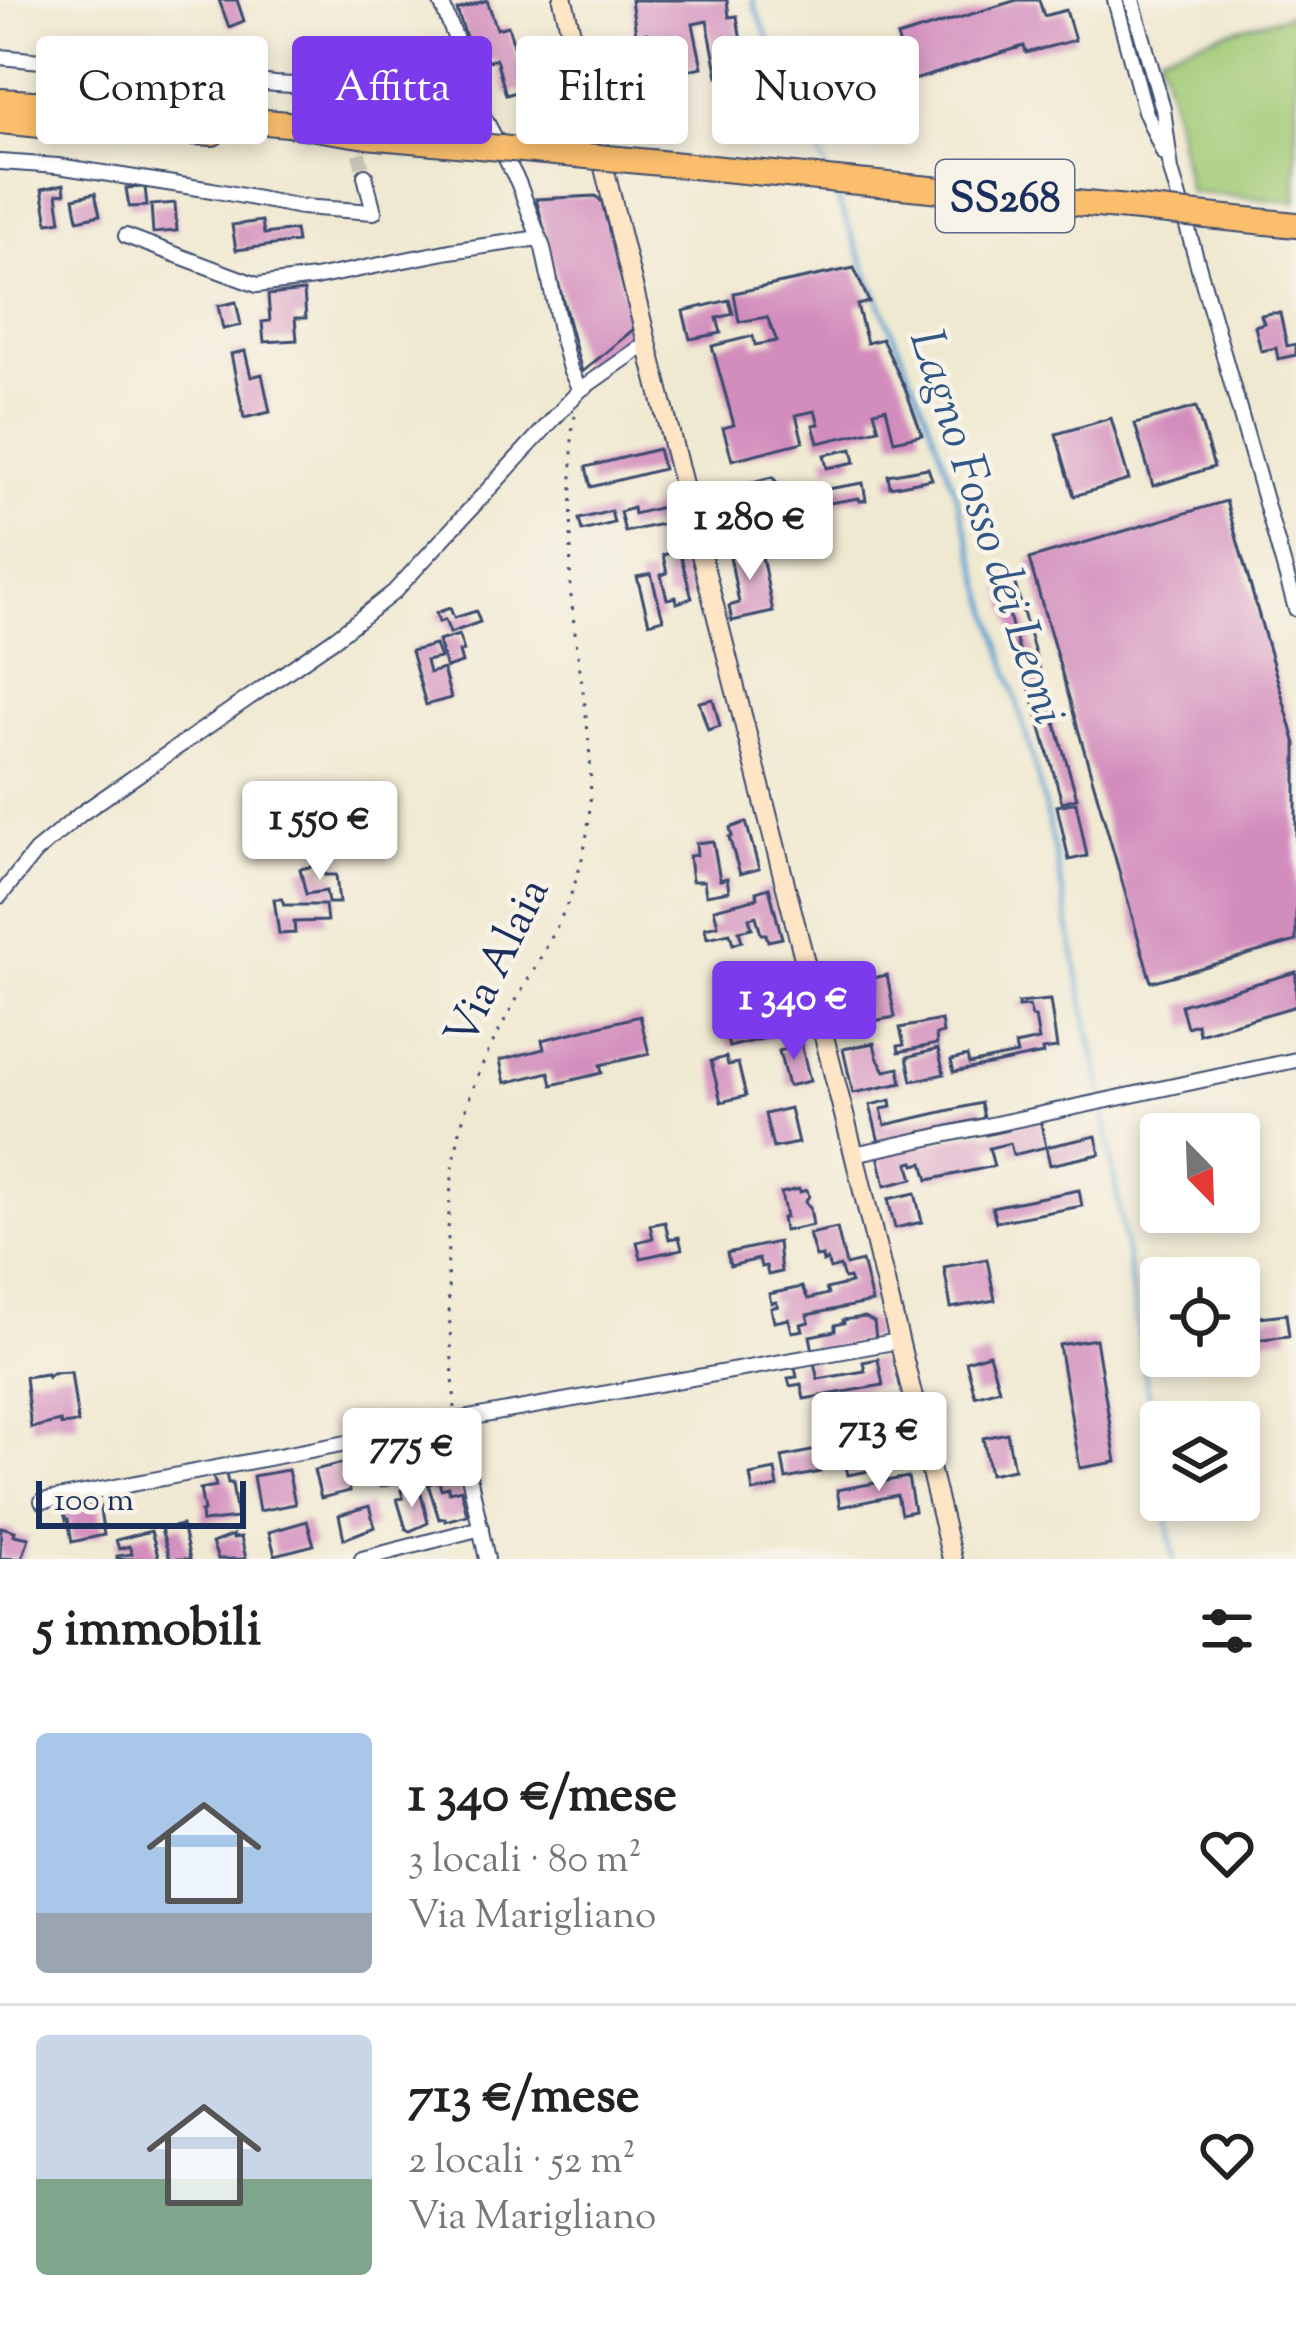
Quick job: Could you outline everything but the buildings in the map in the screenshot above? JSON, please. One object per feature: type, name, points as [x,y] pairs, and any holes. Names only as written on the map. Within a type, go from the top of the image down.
[{"type":"highway","name":"SS268","points":[[0,101],[292,125]]},
{"type":"highway","name":"SS268","points":[[0,122],[292,136]]},
{"type":"highway","name":"SS268","points":[[456,144],[1296,225]]},
{"type":"street","points":[[440,0],[455,36]]},
{"type":"street","points":[[563,0],[952,1559]]},
{"type":"street","points":[[1114,0],[1145,111],[1172,170]]},
{"type":"street","points":[[1132,0],[1163,109],[1172,170],[1296,609]]},
{"type":"street","points":[[0,57],[292,84]]},
{"type":"street","points":[[492,133],[518,182],[538,238],[570,369],[580,390]]},
{"type":"street","points":[[0,162],[58,166],[301,207],[374,212],[364,176]]},
{"type":"street","points":[[126,236],[257,285],[538,238]]},
{"type":"street","points":[[0,896],[35,852],[82,813],[334,639],[394,592],[580,390],[647,343]]},
{"type":"street","points":[[854,1154],[1296,1060]]},
{"type":"street","points":[[41,1501],[899,1341]]},
{"type":"street","points":[[457,1421],[487,1559]]},
{"type":"street","points":[[362,1559],[481,1528]]},
{"type":"path","name":"Via Alaia","points":[[457,1421],[448,1262],[459,1139],[491,1046],[556,926],[582,861],[592,790],[571,601],[572,431],[580,390]]},
{"type":"green space","points":[[1296,13],[1296,202],[1189,192],[1159,54]]},
{"type":"waterway","name":"Lagno Fosso dei Leoni","points":[[752,0],[827,170]]},
{"type":"waterway","name":"Lagno Fosso dei Leoni","points":[[833,187],[922,403],[968,535],[1042,796],[1103,1093]]},
{"type":"waterway","name":"Lagno Fosso dei Leoni","points":[[1104,1111],[1149,1401]]},
{"type":"waterway","name":"Lagno Fosso dei Leoni","points":[[1168,1521],[1174,1559]]},
{"type":"tunnel","points":[[356,144],[365,176]]}]
